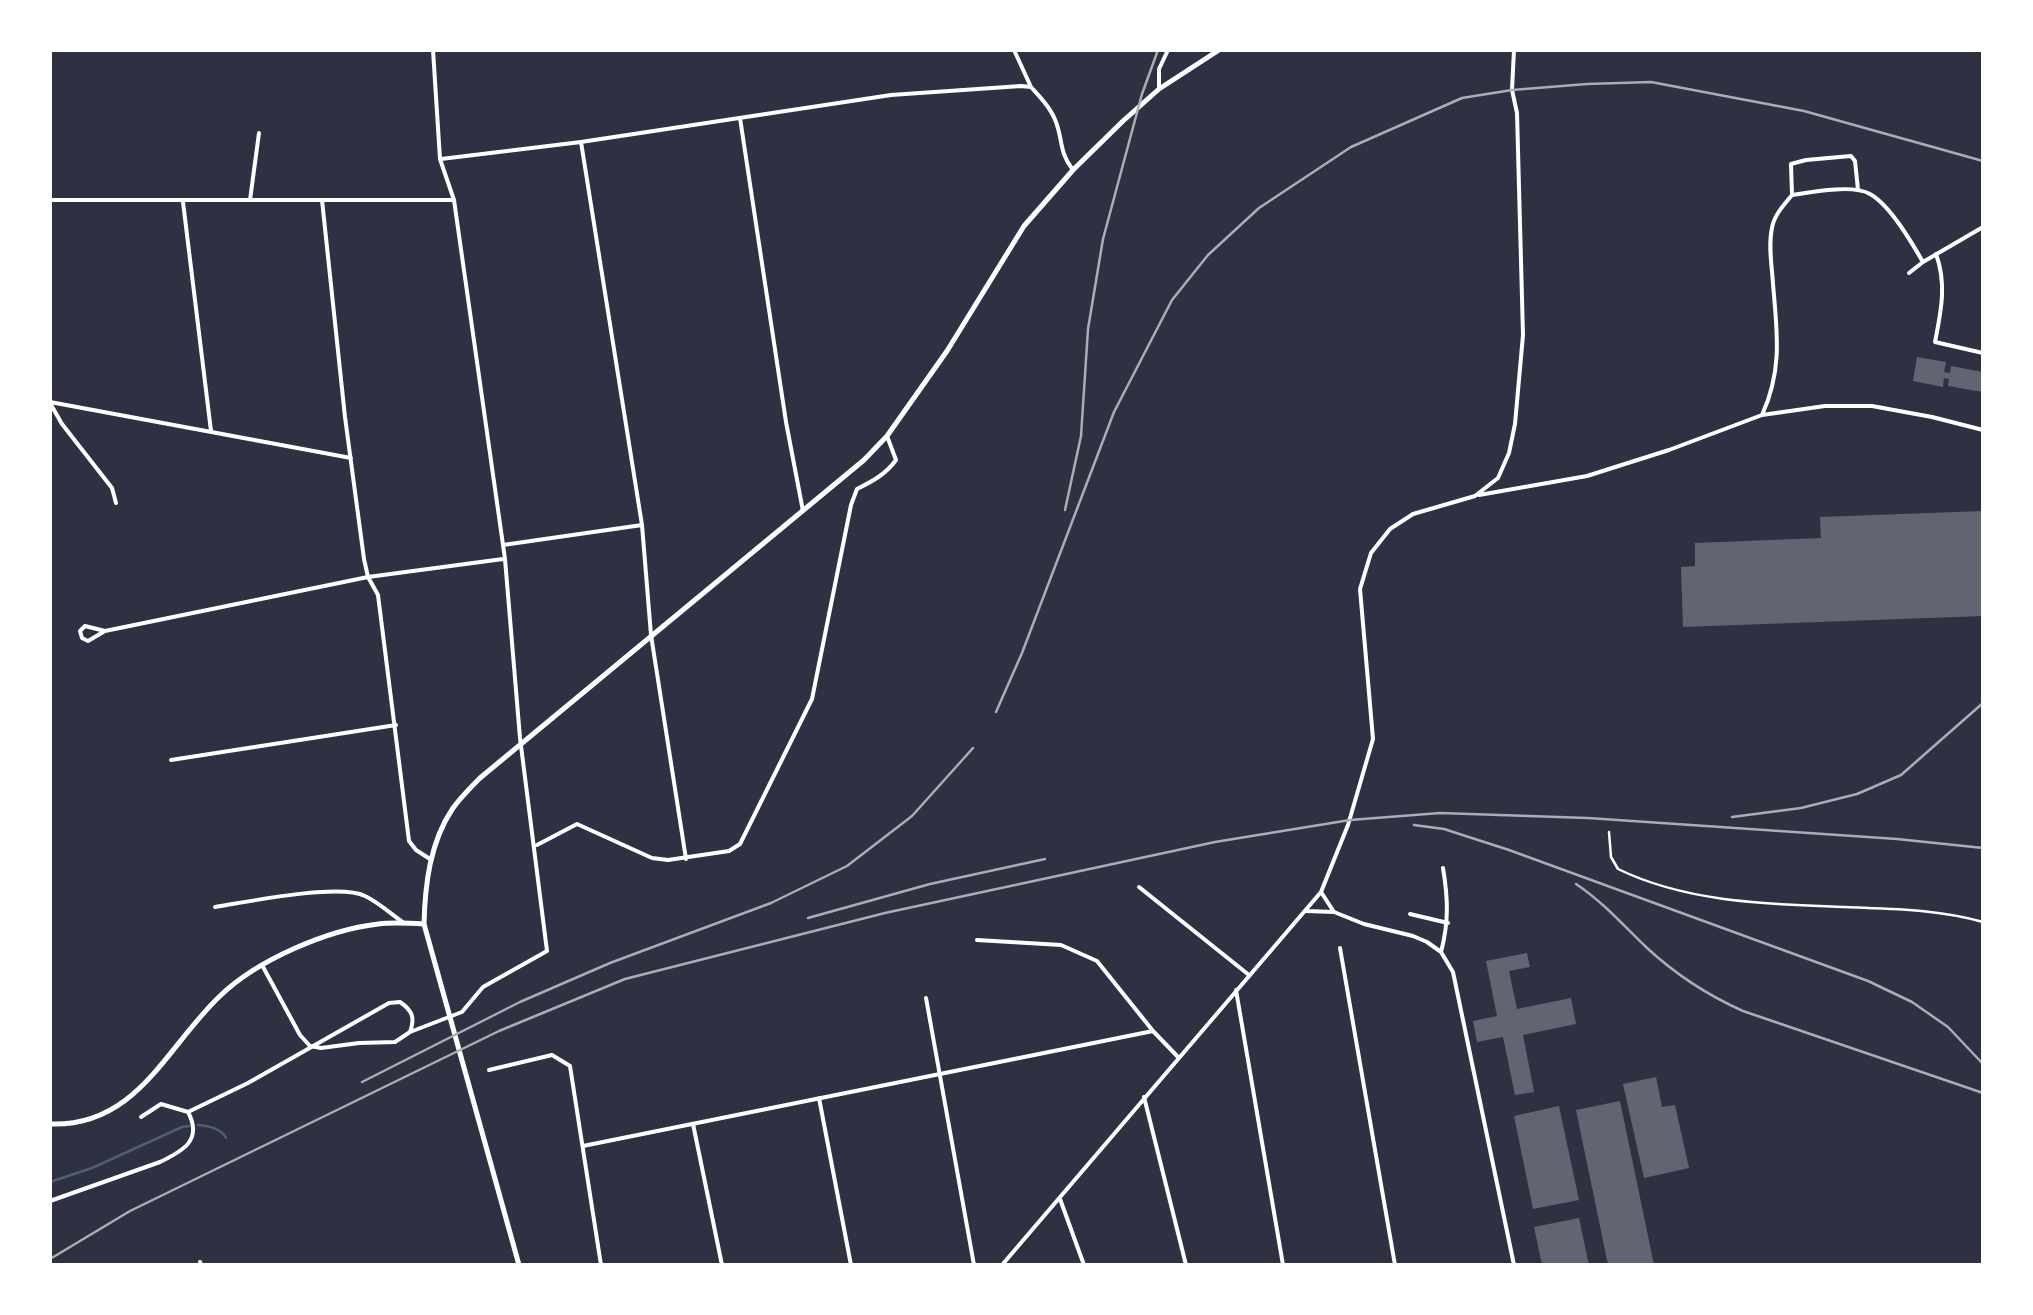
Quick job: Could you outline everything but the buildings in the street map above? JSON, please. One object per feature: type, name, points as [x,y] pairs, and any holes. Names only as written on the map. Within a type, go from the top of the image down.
[{"type":"main road","points":[[519,1265],[424,924],[430,859],[453,807],[480,778],[864,460],[947,351],[1024,226],[1122,120],[1159,89],[1219,50]]},
{"type":"main road","points":[[50,1124],[70,1124],[105,1113],[134,1094],[220,996],[262,966],[350,929],[380,923],[424,924]]},
{"type":"street","points":[[262,966],[300,1035],[310,1046],[321,1048],[395,1042],[462,1012],[483,987],[547,951],[521,744],[505,559],[454,200],[440,159],[432,50]]},
{"type":"street","points":[[1014,50],[1031,87],[1056,122],[1061,150],[1073,170]]},
{"type":"street","points":[[1159,89],[1159,69],[1168,50]]},
{"type":"street","points":[[1474,496],[1498,478],[1509,453],[1519,384],[1522,335],[1517,112],[1512,90],[1514,50]]},
{"type":"street","points":[[440,159],[891,95],[1031,87]]},
{"type":"street","points":[[740,118],[803,510]]},
{"type":"street","points":[[250,200],[259,133]]},
{"type":"street","points":[[581,142],[642,525],[652,635],[686,859]]},
{"type":"street","points":[[1792,195],[1790,164],[1836,157],[1851,156],[1855,161],[1858,190]]},
{"type":"street","points":[[1762,415],[1772,394],[1777,368],[1772,227],[1792,195],[1822,190],[1870,193],[1904,229],[1923,262]]},
{"type":"street","points":[[50,200],[454,200]]},
{"type":"street","points":[[183,200],[211,431]]},
{"type":"street","points":[[322,200],[364,559],[378,595],[409,842],[430,859]]},
{"type":"street","points":[[1909,273],[1983,227]]},
{"type":"street","points":[[1936,254],[1944,294],[1936,342],[1983,353]]},
{"type":"street","points":[[50,403],[351,458]]},
{"type":"street","points":[[50,403],[112,488],[116,504]]},
{"type":"street","points":[[1002,1265],[1321,892],[1348,826],[1373,739],[1360,589],[1371,552],[1390,529],[1413,514],[1474,496],[1587,476],[1762,415],[1825,406],[1872,406],[1983,430]]},
{"type":"street","points":[[535,846],[577,824],[652,858],[668,860],[728,851],[740,844],[812,699],[851,505],[858,489],[876,480],[896,460],[886,436]]},
{"type":"street","points":[[502,545],[642,525]]},
{"type":"street","points":[[104,631],[368,577],[505,559]]},
{"type":"street","points":[[171,760],[396,725]]},
{"type":"street","points":[[1442,952],[1448,922],[1443,868]]},
{"type":"street","points":[[1139,887],[1249,976]]},
{"type":"street","points":[[215,907],[352,891],[366,896],[404,923]]},
{"type":"street","points":[[1321,892],[1334,912]]},
{"type":"street","points":[[1306,911],[1334,912],[1413,936],[1442,952],[1452,972],[1514,1265]]},
{"type":"street","points":[[1410,914],[1448,922]]},
{"type":"street","points":[[978,940],[1061,945],[1097,961],[1178,1058]]},
{"type":"street","points":[[1340,948],[1395,1265]]},
{"type":"street","points":[[1236,990],[1283,1265]]},
{"type":"street","points":[[926,998],[974,1265]]},
{"type":"street","points":[[141,1117],[161,1104],[188,1112],[389,1002],[400,1002],[412,1014],[410,1032]]},
{"type":"street","points":[[582,1146],[1154,1031]]},
{"type":"street","points":[[489,1070],[552,1055],[570,1066],[601,1265]]},
{"type":"street","points":[[1144,1097],[1186,1265]]},
{"type":"street","points":[[819,1098],[852,1265]]},
{"type":"street","points":[[50,1201],[178,1154],[194,1132],[188,1112]]},
{"type":"street","points":[[693,1124],[722,1265]]},
{"type":"street","points":[[1059,1197],[1084,1265]]},
{"type":"lane","points":[[1609,832],[1611,857],[1618,869],[1682,891],[1737,902],[1904,909],[1960,915],[1983,922]]},
{"type":"waterway","points":[[198,1125],[218,1130],[226,1138]]},
{"type":"waterway","points":[[50,1182],[189,1126]]},
{"type":"railway","points":[[1065,510],[1081,436],[1088,329],[1103,239],[1142,94],[1158,50]]},
{"type":"railway","points":[[996,712],[1114,412],[1172,300],[1208,255],[1259,208],[1351,147],[1462,98],[1512,90],[1651,82],[1804,111],[1983,161]]},
{"type":"railway","points":[[1732,817],[1801,808],[1857,794],[1901,775],[1983,703]]},
{"type":"railway","points":[[362,1082],[520,1002],[610,963],[771,903],[847,866],[912,816],[973,748]]},
{"type":"railway","points":[[50,1259],[130,1211],[499,1031],[625,979],[885,913],[1215,842],[1350,820],[1440,813],[1588,818],[1983,848]]},
{"type":"railway","points":[[1414,825],[1444,829],[1509,850],[1868,981],[1912,1002],[1948,1027],[1983,1064]]},
{"type":"railway","points":[[808,918],[930,884],[1045,859]]},
{"type":"railway","points":[[1576,884],[1668,966],[1730,1005],[1983,1093]]}]
